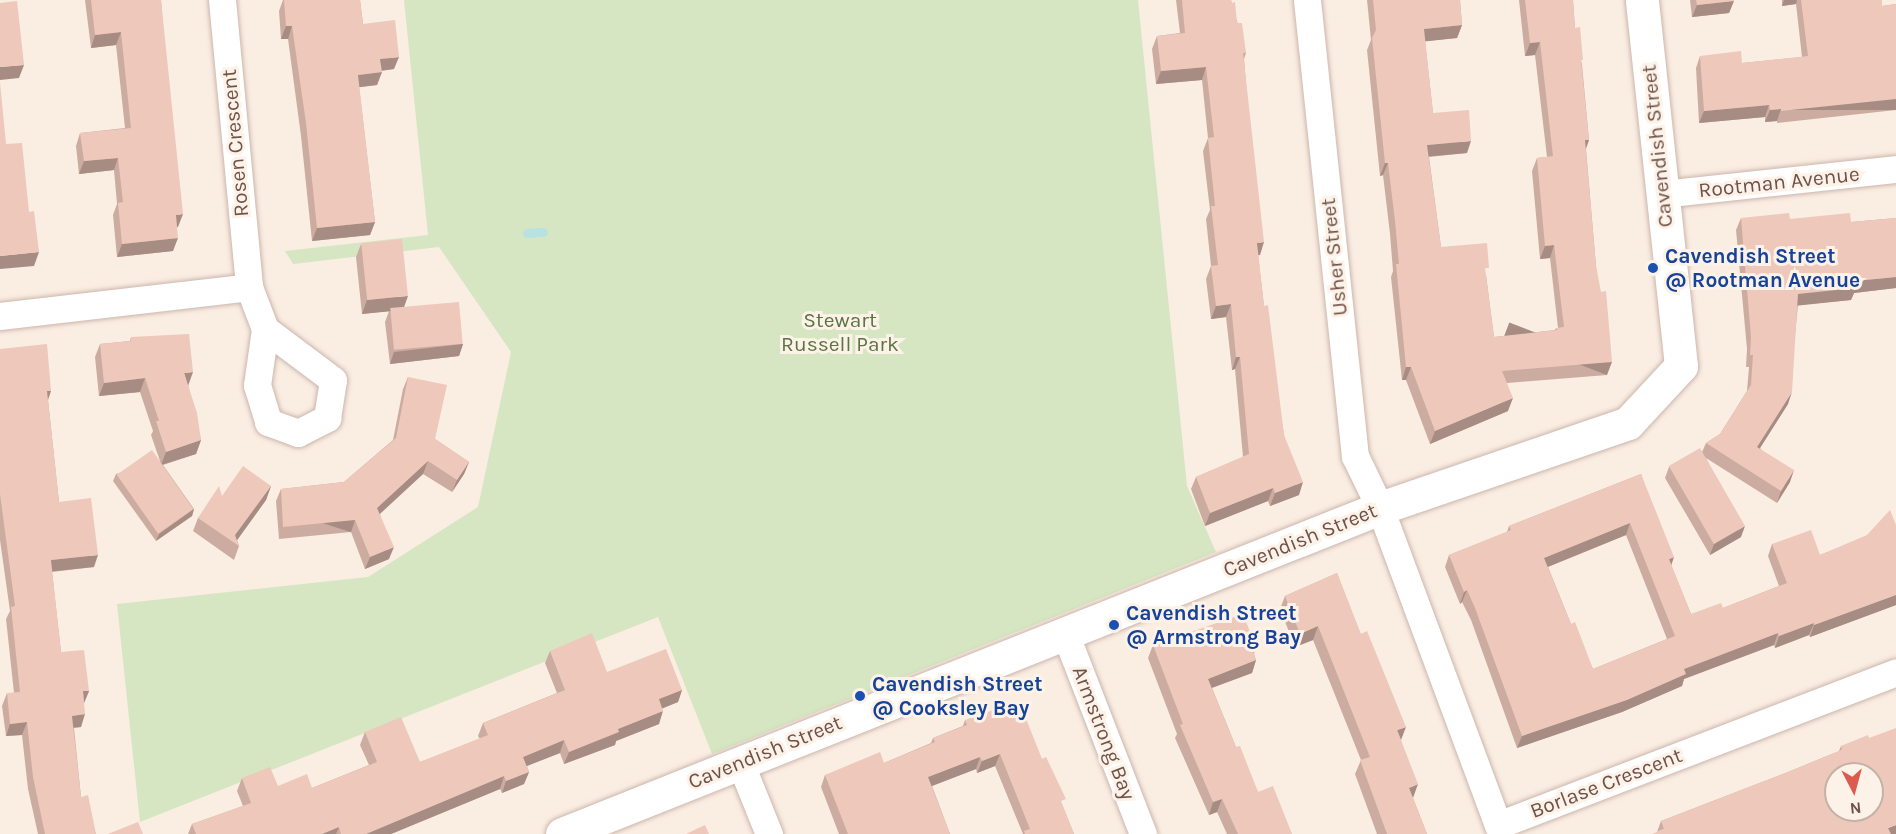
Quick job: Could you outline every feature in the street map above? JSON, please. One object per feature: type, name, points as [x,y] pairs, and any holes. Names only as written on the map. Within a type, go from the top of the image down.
[{"type":"street","name":"Rosen Crescent","points":[[222,0],[249,287],[265,329]]},
{"type":"street","name":"Usher Street","points":[[1307,0],[1355,456],[1380,508]]},
{"type":"street","name":"Cavendish Street","points":[[562,834],[1380,508],[1628,423],[1682,366],[1642,0]]},
{"type":"street","name":"Rootman Avenue","points":[[1662,194],[1896,169]]},
{"type":"street","points":[[0,316],[249,287]]},
{"type":"street","name":"Borlase Crescent","points":[[1380,508],[1498,825],[1896,672]]},
{"type":"street","name":"Armstrong Bay","points":[[1065,633],[1143,834]]},
{"type":"street","points":[[740,762],[769,834]]},
{"type":"green space","name":"Stewart Russell Park","points":[[404,0],[1138,0],[1187,486],[1216,552],[712,754],[658,617],[140,822],[117,604],[368,577],[478,507],[511,352],[439,247],[293,264],[285,251],[428,235]]},
{"type":"building","points":[[91,0],[161,0],[183,214],[176,215],[178,238],[122,244],[118,203],[123,202],[118,158],[84,161],[80,133],[131,128],[121,32],[95,35]]},
{"type":"building","points":[[284,0],[360,0],[363,24],[395,20],[399,57],[380,59],[382,72],[358,75],[375,222],[317,228],[306,123],[292,26],[286,26]]},
{"type":"building","points":[[1182,0],[1231,0],[1232,3],[1235,2],[1237,23],[1242,23],[1246,53],[1243,53],[1264,242],[1257,243],[1264,306],[1268,305],[1284,435],[1303,482],[1275,493],[1273,488],[1210,513],[1196,477],[1249,454],[1240,357],[1236,357],[1231,304],[1216,306],[1211,266],[1218,265],[1211,206],[1215,206],[1208,138],[1214,137],[1206,67],[1161,71],[1157,36],[1185,33]]},
{"type":"building","points":[[1373,0],[1460,0],[1462,25],[1424,29],[1433,113],[1469,110],[1471,141],[1427,145],[1441,247],[1487,243],[1489,268],[1485,268],[1494,337],[1557,330],[1556,328],[1564,327],[1554,245],[1545,246],[1537,158],[1553,156],[1540,42],[1530,43],[1525,0],[1573,0],[1575,28],[1580,27],[1589,140],[1585,140],[1596,266],[1601,292],[1606,291],[1612,362],[1502,371],[1513,398],[1435,431],[1411,367],[1406,367],[1396,264],[1399,264],[1395,221],[1388,163],[1385,163],[1372,38],[1376,30]]},
{"type":"building","points":[[1696,0],[1734,0],[1734,1],[1697,5]]},
{"type":"building","points":[[1801,0],[1882,0],[1882,6],[1896,4],[1896,99],[1781,111],[1781,109],[1770,110],[1769,105],[1704,111],[1700,56],[1741,51],[1742,63],[1808,56]]},
{"type":"building","points":[[17,1],[24,65],[0,67],[0,3]]},
{"type":"building","points":[[0,82],[6,144],[22,143],[29,212],[34,211],[39,252],[0,256]]},
{"type":"building","points":[[1789,213],[1790,219],[1850,213],[1851,222],[1896,218],[1896,277],[1855,281],[1855,288],[1798,294],[1792,392],[1757,447],[1794,470],[1781,491],[1706,443],[1720,434],[1751,385],[1753,355],[1750,355],[1751,337],[1741,218]]},
{"type":"building","points":[[402,239],[408,296],[367,300],[361,243]]},
{"type":"building","points":[[459,302],[463,344],[394,350],[390,308]]},
{"type":"building","points":[[189,334],[193,372],[184,373],[197,413],[201,440],[166,452],[145,378],[104,383],[100,344],[131,341],[131,337]]},
{"type":"building","points":[[47,344],[51,391],[47,391],[59,502],[91,498],[98,555],[51,560],[61,652],[84,650],[89,691],[83,691],[85,714],[72,716],[81,797],[88,795],[96,834],[45,834],[33,777],[27,722],[10,724],[7,693],[20,692],[11,607],[15,606],[0,494],[0,349]]},
{"type":"building","points":[[408,377],[447,385],[435,439],[469,462],[457,480],[428,461],[377,508],[394,547],[370,557],[355,520],[283,527],[281,489],[344,482],[396,438]]},
{"type":"building","points":[[1700,448],[1745,526],[1714,544],[1669,466]]},
{"type":"building","points":[[152,450],[193,509],[158,534],[117,475]]},
{"type":"building","points":[[243,466],[271,486],[235,535],[239,546],[198,518],[219,486],[222,496]]},
{"type":"building","points":[[1641,474],[1674,557],[1669,559],[1691,614],[1721,603],[1723,608],[1787,583],[1772,544],[1811,530],[1820,555],[1867,535],[1890,510],[1896,525],[1896,595],[1814,625],[1814,623],[1779,636],[1778,633],[1684,669],[1686,674],[1627,700],[1522,736],[1475,608],[1467,590],[1464,592],[1449,555],[1511,530],[1509,526]],"holes":[[[1630,523],[1675,636],[1593,669],[1575,622],[1571,624],[1544,558]]]},
{"type":"building","points":[[1337,573],[1361,634],[1367,631],[1406,727],[1397,730],[1418,784],[1409,788],[1427,834],[1387,834],[1360,760],[1370,757],[1318,626],[1300,634],[1285,596]]},
{"type":"building","points":[[1243,614],[1256,647],[1252,649],[1256,660],[1208,679],[1236,747],[1240,746],[1258,792],[1273,786],[1292,834],[1238,834],[1222,799],[1213,802],[1180,725],[1183,724],[1153,645]]},
{"type":"building","points":[[592,633],[607,672],[666,649],[682,690],[659,699],[663,711],[618,729],[619,732],[569,752],[564,740],[523,757],[529,772],[506,781],[504,776],[366,834],[341,834],[339,827],[322,834],[196,834],[192,824],[251,803],[242,778],[270,767],[278,786],[307,774],[312,788],[377,762],[365,732],[401,717],[420,762],[488,735],[483,723],[565,690],[550,651]]},
{"type":"building","points":[[1019,701],[1042,759],[1046,757],[1066,799],[1061,801],[1074,834],[1025,834],[1024,831],[1030,829],[1000,754],[982,761],[980,757],[928,777],[950,834],[848,834],[825,775],[880,752],[884,763],[935,742],[933,738],[967,725],[965,720]]},
{"type":"building","points":[[1896,728],[1896,825],[1888,828],[1891,834],[1652,834],[1664,829],[1661,821],[1842,750],[1841,746],[1868,735],[1869,738]]},
{"type":"building","points":[[138,822],[143,834],[108,834]]},
{"type":"building","points":[[705,825],[709,834],[686,834]]},
{"type":"waterway","points":[[527,233],[543,232]]},
{"type":"place","name":"Cavendish Street @ Rootman Avenue","points":[[1653,268]]},
{"type":"place","name":"Cavendish Street @ Armstrong Bay","points":[[1114,625]]},
{"type":"place","name":"Cavendish Street @ Cooksley Bay","points":[[860,696]]}]
